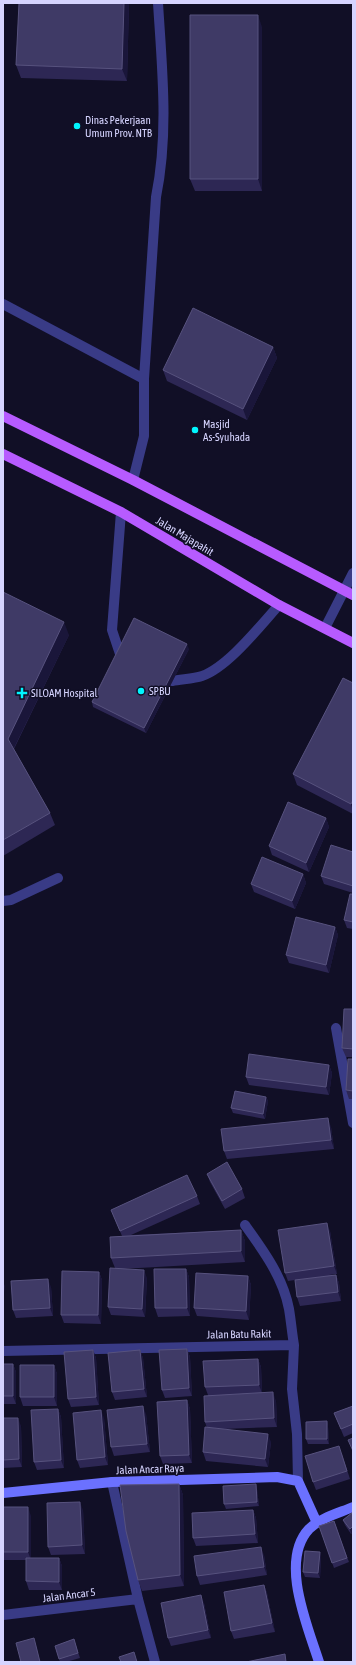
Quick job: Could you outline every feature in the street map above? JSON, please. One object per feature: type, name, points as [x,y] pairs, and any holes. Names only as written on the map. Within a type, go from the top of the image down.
[{"type":"main road","points":[[3,416],[133,480],[349,593]]},
{"type":"main road","name":"Jalan Majapahit","points":[[3,454],[121,512],[279,605],[353,643]]},
{"type":"street","points":[[133,480],[144,436],[144,379],[156,197],[161,172],[164,100],[158,3]]},
{"type":"street","points":[[3,304],[144,379]]},
{"type":"street","points":[[120,654],[112,630],[121,512]]},
{"type":"street","points":[[325,628],[349,593],[353,573]]},
{"type":"street","points":[[172,681],[201,677],[216,670],[242,646],[279,605]]},
{"type":"street","points":[[3,901],[11,900],[58,878]]},
{"type":"street","points":[[336,1028],[353,1123]]},
{"type":"street","points":[[245,1225],[278,1276],[289,1307],[294,1345],[292,1389],[297,1434],[298,1481],[317,1523]]},
{"type":"street","name":"Jalan Batu Rakit","points":[[3,1351],[294,1345]]},
{"type":"street","name":"Jalan Ancar Raya","points":[[3,1493],[112,1482],[277,1477],[298,1481]]},
{"type":"street","points":[[112,1482],[138,1599],[155,1662]]},
{"type":"street","points":[[319,1662],[300,1606],[296,1571],[297,1556],[302,1539],[309,1529],[317,1523],[353,1507]]},
{"type":"street","name":"Jalan Ancar 5","points":[[3,1615],[138,1599]]},
{"type":"building","points":[[19,3],[124,3],[122,69],[16,65]]},
{"type":"building","points":[[190,15],[258,15],[258,179],[190,179]]},
{"type":"building","points":[[193,308],[273,347],[243,409],[163,370]]},
{"type":"building","name":"SILOAM Hospital","points":[[3,592],[64,622],[8,739],[50,813],[3,840]]},
{"type":"building","points":[[134,618],[187,644],[144,728],[92,702]]},
{"type":"building","points":[[343,678],[353,683],[353,800],[351,804],[293,774]]},
{"type":"building","points":[[288,802],[326,818],[306,863],[269,846]]},
{"type":"building","points":[[331,845],[353,852],[353,886],[321,876]]},
{"type":"building","points":[[262,857],[303,874],[292,901],[251,884]]},
{"type":"building","points":[[350,894],[353,894],[353,922],[344,920]]},
{"type":"building","points":[[296,917],[335,927],[326,965],[286,955]]},
{"type":"building","points":[[344,1009],[353,1009],[353,1049],[342,1048]]},
{"type":"building","points":[[249,1054],[329,1065],[326,1087],[246,1077]]},
{"type":"building","points":[[348,1059],[353,1059],[353,1091],[346,1090]]},
{"type":"building","points":[[235,1091],[266,1097],[263,1114],[231,1108]]},
{"type":"building","points":[[328,1118],[331,1140],[224,1151],[221,1129]]},
{"type":"building","points":[[227,1162],[242,1189],[222,1201],[207,1174]]},
{"type":"building","points":[[187,1175],[197,1196],[120,1231],[111,1210]]},
{"type":"building","points":[[327,1223],[334,1266],[285,1273],[278,1230]]},
{"type":"building","points":[[241,1230],[241,1251],[111,1258],[110,1237]]},
{"type":"building","points":[[110,1268],[144,1270],[142,1309],[108,1307]]},
{"type":"building","points":[[154,1269],[186,1269],[187,1308],[155,1308]]},
{"type":"building","points":[[62,1271],[99,1272],[98,1315],[61,1315]]},
{"type":"building","points":[[196,1273],[248,1276],[246,1311],[194,1308]]},
{"type":"building","points":[[336,1275],[338,1292],[297,1297],[295,1280]]},
{"type":"building","points":[[48,1279],[50,1308],[13,1310],[11,1281]]},
{"type":"building","points":[[187,1349],[189,1388],[162,1390],[159,1350]]},
{"type":"building","points":[[93,1350],[96,1397],[68,1399],[64,1352]]},
{"type":"building","points":[[140,1350],[144,1389],[112,1392],[108,1353]]},
{"type":"building","points":[[258,1359],[259,1385],[205,1387],[203,1361]]},
{"type":"building","points":[[3,1364],[13,1364],[13,1396],[3,1396]]},
{"type":"building","points":[[20,1365],[54,1365],[54,1397],[20,1397]]},
{"type":"building","points":[[273,1392],[274,1418],[205,1422],[204,1396]]},
{"type":"building","points":[[187,1400],[189,1455],[160,1456],[157,1402]]},
{"type":"building","points":[[143,1406],[147,1444],[111,1447],[107,1410]]},
{"type":"building","points":[[353,1406],[353,1424],[341,1429],[334,1413]]},
{"type":"building","points":[[58,1409],[61,1460],[34,1462],[31,1410]]},
{"type":"building","points":[[101,1410],[105,1457],[77,1460],[73,1413]]},
{"type":"building","points":[[3,1418],[18,1418],[19,1459],[3,1460]]},
{"type":"building","points":[[327,1421],[327,1439],[306,1439],[306,1422]]},
{"type":"building","points":[[205,1427],[268,1434],[265,1459],[203,1452]]},
{"type":"building","points":[[353,1438],[353,1451],[348,1440]]},
{"type":"building","points":[[339,1446],[347,1471],[313,1482],[305,1456]]},
{"type":"building","points":[[179,1484],[180,1575],[138,1580],[126,1531],[120,1485]]},
{"type":"building","points":[[256,1484],[257,1502],[224,1504],[223,1486]]},
{"type":"building","points":[[80,1502],[82,1545],[48,1547],[47,1503]]},
{"type":"building","points":[[3,1507],[28,1507],[28,1552],[3,1552]]},
{"type":"building","points":[[253,1510],[255,1534],[193,1538],[192,1513]]},
{"type":"building","points":[[353,1512],[353,1526],[350,1529],[343,1520]]},
{"type":"building","points":[[334,1521],[347,1558],[332,1563],[319,1526]]},
{"type":"building","points":[[261,1547],[264,1567],[197,1576],[194,1556]]},
{"type":"building","points":[[305,1551],[320,1552],[318,1573],[303,1572]]},
{"type":"building","points":[[26,1558],[59,1558],[59,1582],[26,1581]]},
{"type":"building","points":[[264,1585],[272,1623],[231,1631],[224,1592]]},
{"type":"building","points":[[201,1595],[208,1630],[168,1638],[161,1603]]},
{"type":"building","points":[[34,1638],[40,1662],[21,1662],[16,1643]]},
{"type":"building","points":[[74,1639],[78,1653],[59,1659],[55,1646]]},
{"type":"building","points":[[134,1652],[137,1662],[121,1662],[119,1657]]},
{"type":"building","points":[[285,1654],[286,1662],[246,1662]]},
{"type":"place","name":"Dinas Pekerjaan Umum Prov. NTB","points":[[77,126]]},
{"type":"place","name":"Masjid As-Syuhada","points":[[195,430]]},
{"type":"place","name":"SPBU","points":[[141,691]]},
{"type":"place","name":"SILOAM Hospital","points":[[22,693]]}]
